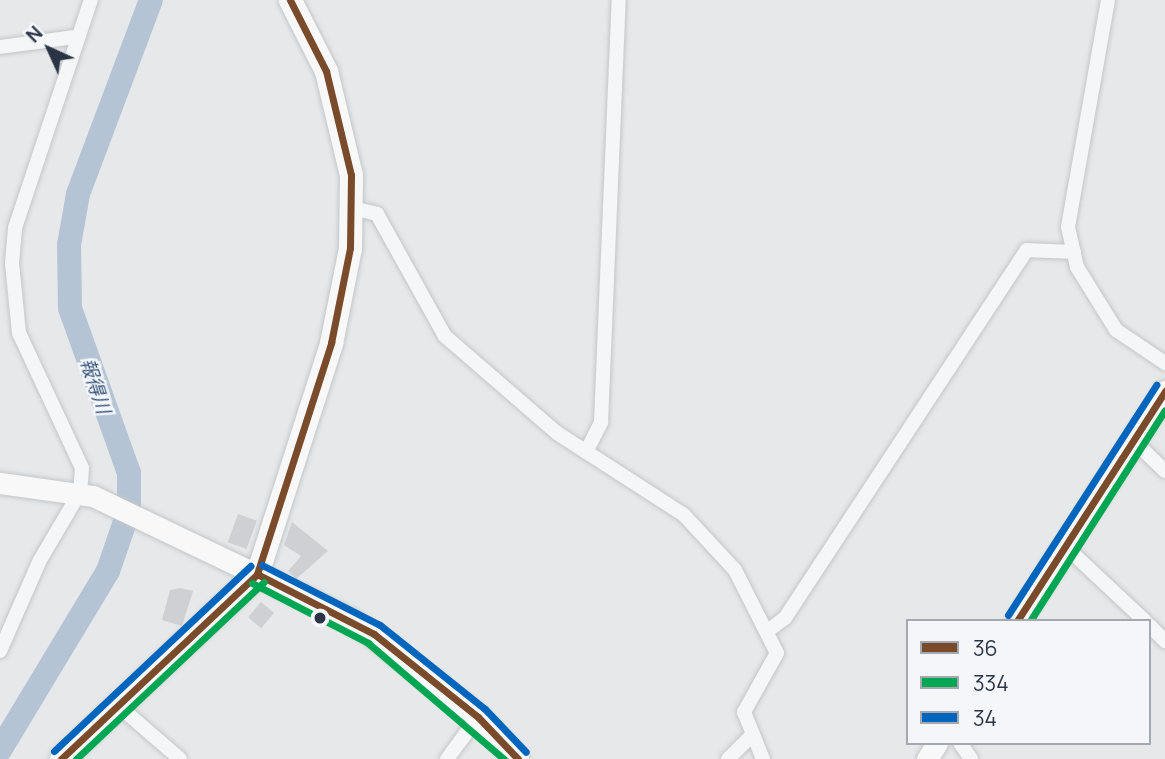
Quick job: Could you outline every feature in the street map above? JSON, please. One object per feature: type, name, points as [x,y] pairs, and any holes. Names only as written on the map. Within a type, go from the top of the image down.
[{"type":"main road","points":[[61,759],[120,707],[257,574],[339,317],[352,208],[348,150],[334,94],[290,0]]},
{"type":"main road","points":[[1018,619],[1165,391]]},
{"type":"main road","points":[[0,483],[87,494],[158,524],[352,620],[478,717],[518,759]]},
{"type":"street","points":[[0,651],[40,561],[87,494],[82,468],[19,333],[6,264],[75,37],[91,0]]},
{"type":"street","points":[[586,452],[601,422],[619,0]]},
{"type":"street","points":[[1108,0],[1068,227],[1074,252],[1091,295],[1116,330],[1165,363]]},
{"type":"street","points":[[0,47],[75,37]]},
{"type":"street","points":[[352,208],[377,214],[439,330],[586,452],[694,524],[735,570],[769,630],[775,664],[744,712],[750,737],[763,759]]},
{"type":"street","points":[[769,630],[785,618],[1027,250],[1074,252]]},
{"type":"street","points":[[1134,441],[1165,471]]},
{"type":"street","points":[[1066,547],[1142,619]]},
{"type":"street","points":[[1151,627],[1165,641]]},
{"type":"street","points":[[120,707],[180,759]]},
{"type":"street","points":[[447,759],[478,717]]},
{"type":"street","points":[[728,759],[750,737]]},
{"type":"building","points":[[238,514],[257,521],[247,549],[228,542]]},
{"type":"building","points":[[292,522],[328,551],[296,579],[288,571],[301,556],[284,545]]},
{"type":"building","points":[[180,588],[193,591],[182,626],[162,620],[170,590]]},
{"type":"building","points":[[261,602],[274,613],[261,628],[248,617]]},
{"type":"waterway","name":"報得川","points":[[0,750],[108,571],[129,510],[129,473],[70,308],[69,245],[78,194],[151,0]]},
{"type":"transit line","name":"36","points":[[61,759],[257,574],[331,343],[350,248],[351,175],[326,71],[290,0]]},
{"type":"transit line","name":"34","points":[[1008,615],[1156,385]]},
{"type":"transit line","name":"36","points":[[1018,619],[1165,391]]},
{"type":"transit line","name":"334","points":[[1031,619],[1165,410]]},
{"type":"transit line","name":"34","points":[[262,565],[380,625],[485,709],[526,752]]},
{"type":"transit line","name":"34","points":[[54,751],[250,566]]},
{"type":"transit line","name":"36","points":[[257,574],[374,634],[478,717],[518,759]]},
{"type":"transit line","name":"334","points":[[76,759],[264,582]]},
{"type":"transit line","name":"334","points":[[252,583],[368,643],[504,759]]}]
